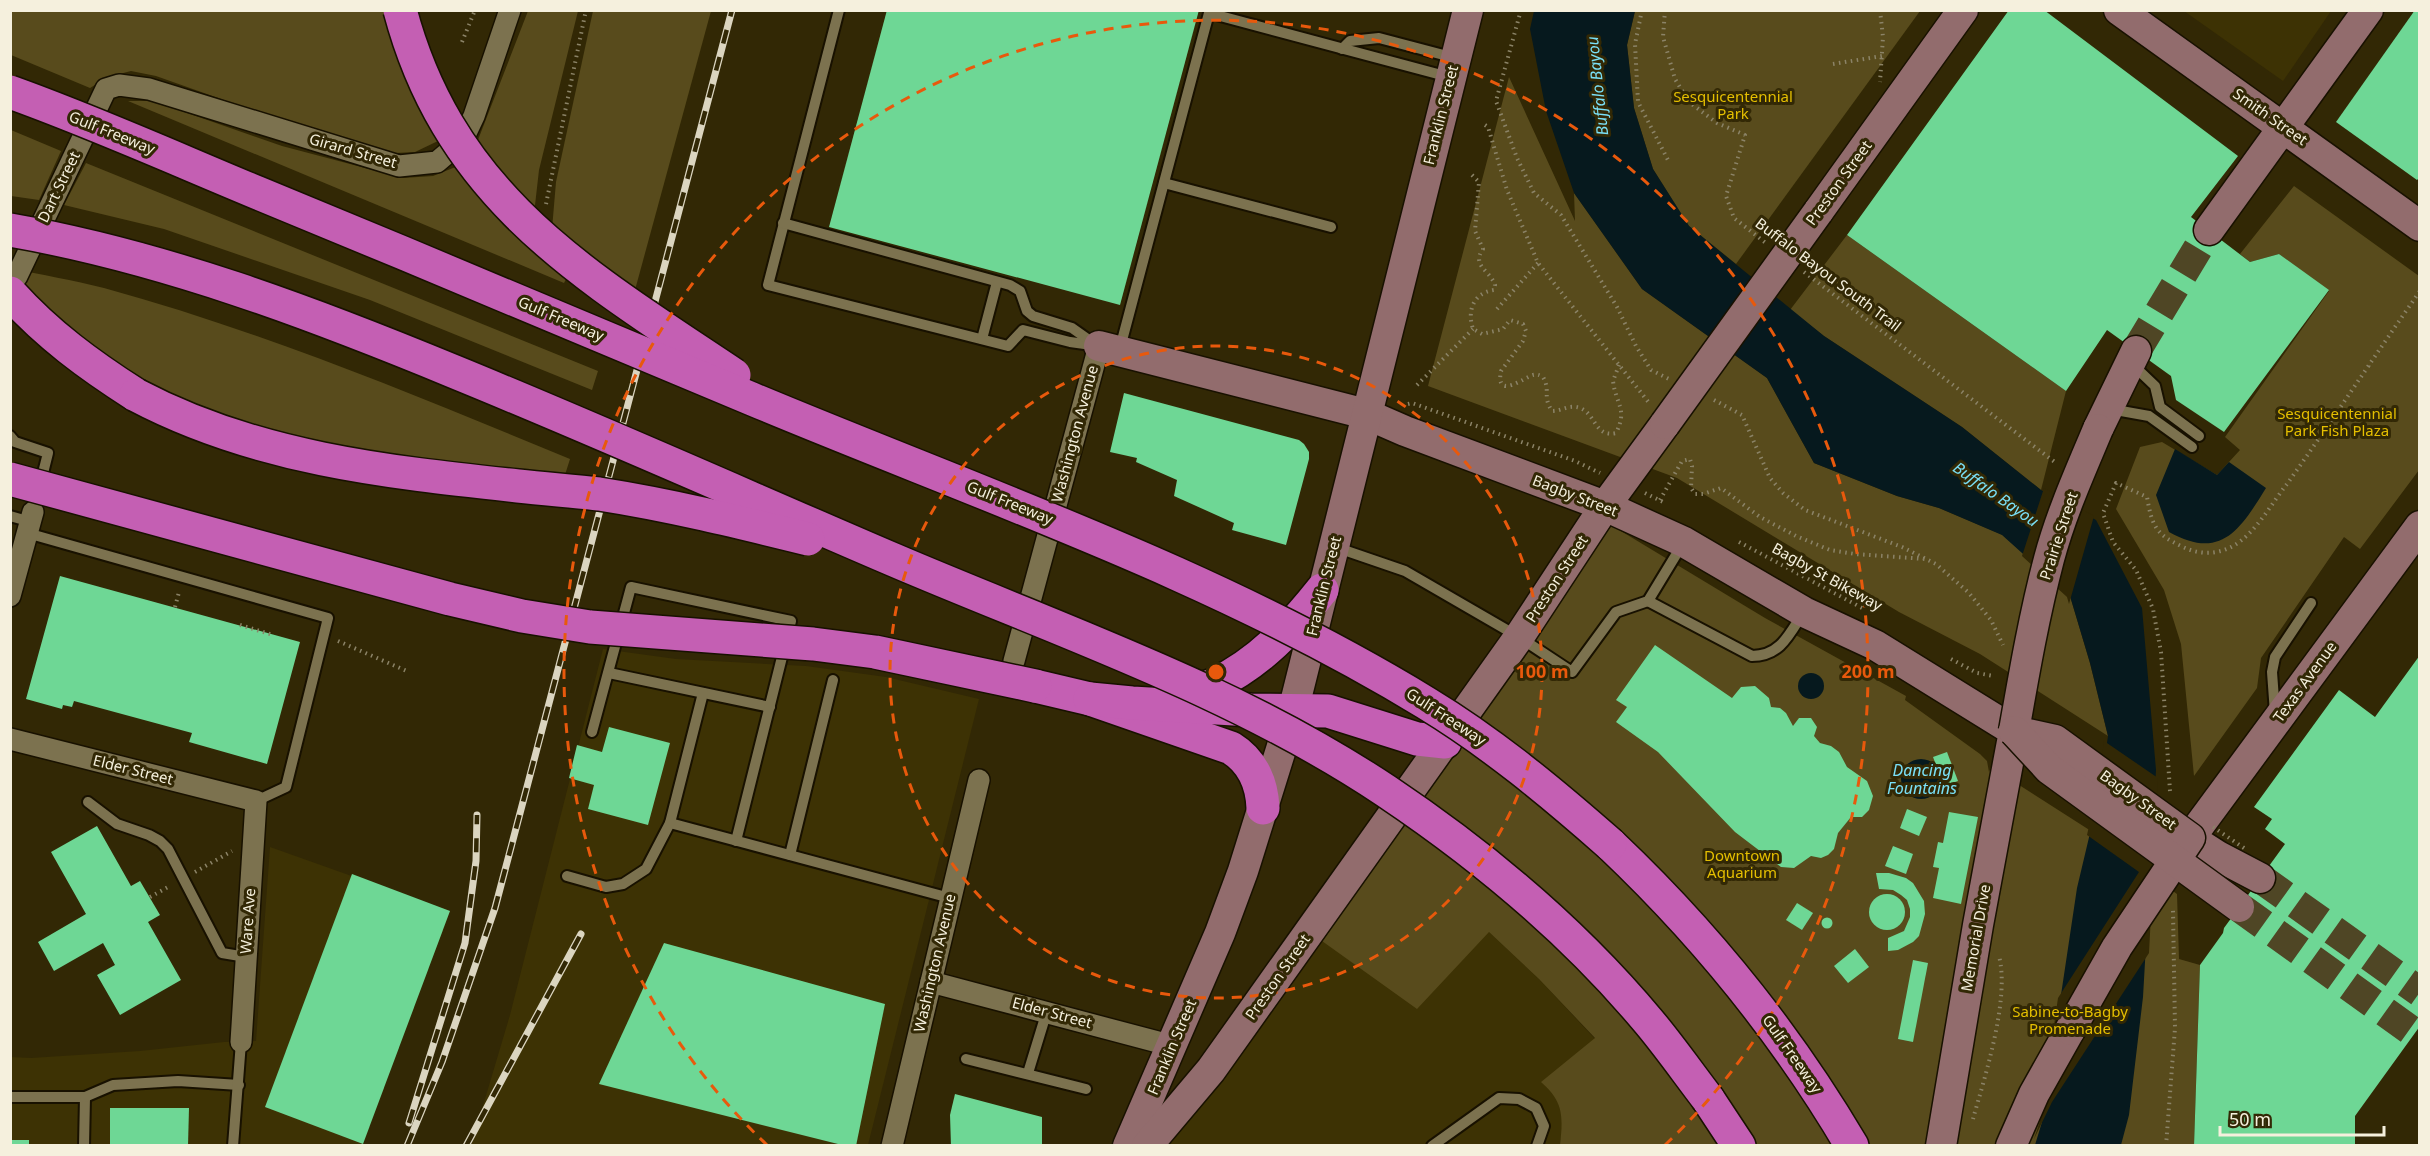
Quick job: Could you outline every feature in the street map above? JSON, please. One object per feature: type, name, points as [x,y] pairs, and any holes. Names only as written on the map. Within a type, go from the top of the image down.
[{"type":"highway","points":[[400,10],[422,75],[454,137],[477,170],[516,215],[543,240],[612,294],[797,417]]},
{"type":"highway","name":"Gulf Freeway","points":[[10,92],[999,498],[1207,587],[1353,660],[1430,705],[1494,749],[1610,844],[1699,935],[1772,1024],[1810,1077],[1852,1146]]},
{"type":"highway","points":[[10,230],[52,237],[148,262],[218,283],[328,322],[611,436],[897,561],[1192,685],[1269,723],[1403,803],[1493,869],[1550,919],[1608,976],[1650,1023],[1708,1099],[1739,1146]]},
{"type":"highway","points":[[10,293],[57,340],[94,369],[173,414],[229,436],[325,460],[388,471],[598,494],[697,512],[897,561]]},
{"type":"highway","points":[[10,479],[450,599],[522,616],[590,627],[813,644],[865,651],[933,663],[1090,699],[1231,748],[1248,762],[1254,772],[1262,795],[1263,808]]},
{"type":"highway","points":[[1132,703],[1176,698],[1215,684],[1257,658],[1292,629],[1322,590]]},
{"type":"highway","points":[[1090,699],[1132,703],[1328,711],[1417,739],[1445,742]]},
{"type":"street","name":"Girard Street","points":[[106,89],[119,85],[149,89],[399,166],[437,162],[458,144],[466,133],[474,116],[510,10]]},
{"type":"street","name":"Franklin Street","points":[[1128,1146],[1220,933],[1263,808],[1293,711],[1468,10]]},
{"type":"street","name":"Preston Street","points":[[1147,1146],[1211,1070],[1519,637],[1605,507],[1963,10]]},
{"type":"street","points":[[2209,230],[2368,10]]},
{"type":"street","name":"Smith Street","points":[[2124,12],[2420,226]]},
{"type":"street","name":"Dart Street","points":[[10,285],[17,276],[106,89]]},
{"type":"street","name":"Bagby Street","points":[[1109,349],[1366,414],[1405,432],[1605,507],[1684,542],[1804,612],[1875,645],[2014,731],[2049,769],[2183,849],[2239,907]]},
{"type":"street","name":"Washington Avenue","points":[[1014,661],[1109,349]]},
{"type":"street","name":"Prairie Street","points":[[2014,731],[2032,631],[2049,559],[2071,494],[2102,419],[2133,357]]},
{"type":"street","points":[[10,596],[25,520]]},
{"type":"street","name":"Texas Avenue","points":[[2183,849],[2420,526]]},
{"type":"street","name":"Memorial Drive","points":[[1941,1146],[1978,925],[2014,731]]},
{"type":"street","name":"Elder Street","points":[[10,739],[256,801]]},
{"type":"street","name":"Washington Avenue","points":[[892,1146],[979,780]]},
{"type":"street","name":"Ware Ave","points":[[241,1042],[256,801]]},
{"type":"street","points":[[2012,1146],[2034,1094],[2117,947],[2183,849]]},
{"type":"street","name":"Bagby Street","points":[[2183,849],[2218,856],[2260,878]]},
{"type":"street","name":"Elder Street","points":[[931,982],[1173,1046]]},
{"type":"lane","points":[[840,10],[768,285],[1008,346],[1023,330],[1109,349]]},
{"type":"lane","points":[[1109,349],[1164,183],[1209,13],[1376,58],[1453,68]]},
{"type":"lane","points":[[1342,49],[1350,41],[1379,38],[1453,68]]},
{"type":"lane","points":[[1164,183],[1331,227]]},
{"type":"lane","points":[[783,223],[1010,285],[1020,291],[1027,311],[1032,316],[1072,328],[1109,349]]},
{"type":"lane","points":[[982,339],[997,282]]},
{"type":"lane","points":[[2133,357],[2155,386],[2160,406],[2199,436]]},
{"type":"lane","points":[[2102,419],[2150,416],[2192,447]]},
{"type":"lane","points":[[10,436],[15,442],[48,453],[25,520],[328,618],[286,787],[256,801]]},
{"type":"lane","points":[[1333,546],[1405,571],[1519,637],[1572,672],[1616,612],[1648,602],[1684,542]]},
{"type":"lane","points":[[592,732],[631,587],[791,621],[736,840]]},
{"type":"lane","points":[[1648,602],[1752,656],[1764,656],[1774,652],[1785,641],[1804,612]]},
{"type":"lane","points":[[2276,722],[2272,672],[2275,657],[2311,603]]},
{"type":"lane","points":[[609,673],[770,707]]},
{"type":"lane","points":[[790,855],[833,680]]},
{"type":"lane","points":[[567,876],[606,887],[623,884],[646,869],[670,823],[703,693]]},
{"type":"lane","points":[[88,802],[117,824],[160,841],[168,849],[222,953],[246,957]]},
{"type":"lane","points":[[670,823],[950,898]]},
{"type":"lane","points":[[1028,1073],[1047,1011]]},
{"type":"lane","points":[[232,1146],[241,1042]]},
{"type":"lane","points":[[966,1059],[1086,1089]]},
{"type":"lane","points":[[10,1097],[85,1097],[113,1085],[178,1081],[238,1085]]},
{"type":"lane","points":[[84,1146],[85,1097]]},
{"type":"lane","points":[[1432,1146],[1499,1098],[1520,1099],[1536,1108],[1544,1126],[1537,1146]]},
{"type":"path","points":[[462,42],[475,10]]},
{"type":"path","points":[[543,215],[586,10]]},
{"type":"path","points":[[1521,10],[1496,101],[1517,158],[1534,193],[1561,214],[1651,370],[1672,380]]},
{"type":"path","points":[[1642,10],[1635,44],[1638,102],[1670,162]]},
{"type":"path","name":"Buffalo Bayou South Trail","points":[[1665,10],[1663,37],[1675,79],[1689,102],[1718,123],[1745,135],[1726,196],[1734,219],[1772,247]]},
{"type":"path","points":[[1880,10],[1882,56],[1880,84]]},
{"type":"path","points":[[1833,64],[1882,56]]},
{"type":"path","points":[[1485,125],[1488,127],[1507,190],[1538,263],[1646,399]]},
{"type":"path","points":[[1472,175],[1479,182],[1475,231],[1483,249],[1479,264],[1489,273],[1495,285],[1494,290],[1481,294],[1471,309],[1470,320],[1473,329],[1482,334],[1493,333],[1503,330],[1510,320],[1522,324],[1526,332],[1523,341],[1501,371],[1502,383],[1512,386],[1530,376],[1543,377],[1548,385],[1546,401],[1552,411],[1569,407],[1581,409],[1589,414],[1600,432],[1609,435],[1616,433],[1621,424],[1623,410],[1612,381],[1619,365]]},
{"type":"path","points":[[1497,309],[1538,263]]},
{"type":"path","name":"Buffalo Bayou South Trail","points":[[1800,269],[2057,464]]},
{"type":"path","points":[[2101,497],[2107,501],[2116,483],[2147,497],[2151,519],[2163,538],[2188,550],[2213,554],[2234,546],[2253,530],[2297,470],[2420,291]]},
{"type":"path","points":[[1418,385],[1473,329]]},
{"type":"path","points":[[1704,395],[1742,415],[1770,478],[1783,493],[1805,510],[1893,543],[1936,564],[1969,593],[1991,620],[2008,654]]},
{"type":"path","points":[[1617,429],[1626,434]]},
{"type":"path","points":[[1660,500],[1682,461],[1690,459],[1692,466],[1690,488],[1695,494],[1721,488],[1760,517],[1796,536],[1830,549],[1855,554],[1927,559]]},
{"type":"path","points":[[1649,494],[1671,506]]},
{"type":"path","name":"Bagby St Bikeway","points":[[1734,539],[1866,611]]},
{"type":"path","points":[[175,607],[179,592]]},
{"type":"path","points":[[240,624],[273,634]]},
{"type":"path","points":[[324,634],[409,672]]},
{"type":"path","points":[[1948,658],[1977,673],[1994,676]]},
{"type":"path","points":[[206,866],[232,851]]},
{"type":"path","points":[[150,897],[173,884]]},
{"type":"shaded area","points":[[2184,11],[2331,11],[2283,81]]},
{"type":"shaded area","points":[[603,649],[676,659],[806,666],[886,677],[979,699],[868,1145],[471,1146],[510,1015]]},
{"type":"shaded area","points":[[270,847],[450,911],[362,1145],[11,1145],[10,1057],[31,1058],[140,1051],[256,1041]]},
{"type":"shaded area","points":[[1489,932],[1539,979],[1595,1039],[1555,1094],[1563,1118],[1560,1145],[1161,1146],[1315,936]]},
{"type":"green space","points":[[10,11],[388,11],[438,141],[415,152],[395,153],[252,110],[156,76],[131,71],[108,77],[90,88],[11,55]]},
{"type":"green space","points":[[528,11],[578,11],[539,170],[534,214],[476,145]]},
{"type":"green space","points":[[593,11],[711,11],[635,290],[552,229],[556,182]]},
{"type":"green space","name":"Sesquicentennial Park","points":[[1635,11],[1920,11],[1736,264],[1689,226],[1653,169],[1634,108],[1627,45]]},
{"type":"green space","points":[[1509,77],[1575,221],[1574,193],[1642,289],[1767,378],[1814,463],[1897,496],[1939,508],[2003,535],[2070,596],[2108,736],[1980,654],[1899,612],[1677,478],[1428,386]]},
{"type":"green space","points":[[128,101],[153,101],[282,146],[403,178],[433,176],[458,166],[568,275],[564,283]]},
{"type":"green space","points":[[11,130],[61,151],[39,200],[11,196]]},
{"type":"green space","points":[[86,163],[598,371],[592,390],[370,300],[164,229],[64,205]]},
{"type":"green space","name":"Sesquicentennial Park Fish Plaza","points":[[2294,186],[2419,276],[2419,470],[2360,549],[2344,537],[2261,658],[2257,688],[2194,776],[2181,644],[2164,590],[2116,509],[2140,447],[2162,442],[2217,475],[2240,450],[2225,437],[2329,291],[2279,254],[2250,262],[2240,254]]},
{"type":"green space","points":[[1847,235],[2066,391],[2041,490],[1962,427],[1824,336],[1790,310]]},
{"type":"green space","points":[[10,268],[92,285],[164,305],[340,366],[570,459],[564,478],[325,447],[210,416],[161,395],[53,319]]},
{"type":"green space","name":"Downtown Aquarium","points":[[1606,522],[1765,618],[1906,696],[1905,700],[1980,754],[1987,761],[1989,772],[1991,767],[2091,831],[2177,894],[2179,959],[2200,965],[2194,1145],[1560,1145],[1562,1126],[1558,1103],[1549,1089],[1541,1082],[1595,1038],[1539,979],[1489,932],[1417,1009],[1315,936]]},
{"type":"water","name":"Buffalo Bayou","points":[[1534,11],[1635,11],[1627,45],[1634,108],[1653,169],[1689,226],[1824,336],[1962,427],[2041,490],[2096,520],[2142,608],[2156,770],[2143,997],[2129,1115],[2121,1145],[2035,1145],[2042,1122],[2077,888],[2100,791],[2108,736],[2070,596],[2002,535],[1939,508],[1897,496],[1814,463],[1767,378],[1642,289],[1574,193],[1546,111],[1530,29]]},
{"type":"water","points":[[2175,449],[2217,475],[2229,462],[2266,488],[2247,517],[2227,537],[2216,542],[2202,543],[2187,540],[2169,532],[2156,495]]},
{"type":"water","points":[[1811,673],[1820,677],[1824,686],[1820,695],[1811,699],[1802,695],[1798,686],[1802,677]]},
{"type":"water","name":"Dancing Fountains","points":[[1921,759],[1929,760],[1935,765],[1940,771],[1940,787],[1935,793],[1929,798],[1921,799],[1913,798],[1907,793],[1902,787],[1901,779],[1902,771],[1907,765],[1913,760]]},
{"type":"pier","points":[[2044,488],[2094,516],[2069,604],[2067,597],[2022,556]]},
{"type":"pier","points":[[2104,741],[2158,778],[2149,953],[2052,1102],[2034,1139],[2040,1121],[2058,998],[2139,872],[2087,835],[2097,791]]},
{"type":"building","points":[[887,10],[1199,10],[1120,305],[829,227]]},
{"type":"building","points":[[2009,10],[2044,10],[2238,156],[2191,217],[2250,262],[2279,254],[2329,290],[2224,432],[2176,400],[2171,376],[2107,330],[2066,391],[1847,235]]},
{"type":"building","points":[[2415,10],[2420,10],[2420,177],[2417,180],[2336,122]]},
{"type":"building","points":[[1124,393],[1299,440],[1304,444],[1309,452],[1309,459],[1286,545],[1232,530],[1234,523],[1174,496],[1177,480],[1136,462],[1137,458],[1110,452]]},
{"type":"building","points":[[60,576],[300,642],[267,764],[189,742],[192,733],[74,701],[72,707],[63,705],[62,709],[26,699]]},
{"type":"building","name":"Downtown Aquarium","points":[[1655,645],[1732,698],[1741,687],[1755,686],[1769,698],[1771,707],[1780,708],[1786,713],[1793,726],[1799,718],[1811,718],[1817,727],[1814,736],[1820,743],[1831,746],[1839,752],[1847,767],[1867,781],[1873,796],[1869,810],[1862,817],[1851,817],[1838,833],[1834,849],[1828,855],[1821,858],[1811,856],[1794,868],[1781,867],[1735,832],[1658,752],[1616,722],[1627,707],[1616,700]]},
{"type":"building","points":[[2420,655],[2420,1026],[2355,1116],[2355,1146],[2194,1146],[2200,965],[2285,844],[2265,829],[2272,819],[2254,807],[2339,690],[2375,717]]},
{"type":"building","points":[[609,727],[670,743],[648,825],[588,809],[594,785],[569,778],[577,745],[602,752]]},
{"type":"building","points":[[1947,752],[1958,781],[1944,786],[1933,757]]},
{"type":"building","points":[[1907,809],[1927,817],[1919,836],[1900,828]]},
{"type":"building","points":[[1949,812],[1978,817],[1961,904],[1933,898],[1939,868],[1933,867],[1938,842],[1943,843]]},
{"type":"building","points":[[97,826],[131,886],[140,881],[160,915],[148,922],[181,980],[120,1015],[97,975],[115,965],[103,943],[54,971],[38,942],[86,914],[51,852]]},
{"type":"building","points":[[1893,846],[1913,854],[1906,874],[1885,866]]},
{"type":"building","points":[[1876,873],[1889,873],[1906,878],[1913,883],[1924,901],[1925,914],[1919,936],[1898,950],[1888,951],[1888,938],[1904,931],[1910,917],[1910,909],[1907,900],[1901,895],[1893,890],[1879,889]]},
{"type":"building","points":[[352,874],[450,911],[363,1144],[265,1107]]},
{"type":"building","points":[[1887,894],[1899,900],[1905,912],[1899,924],[1887,930],[1875,924],[1869,912],[1875,900]]},
{"type":"building","points":[[1797,903],[1813,913],[1802,930],[1786,920]]},
{"type":"building","points":[[1827,918],[1831,919],[1831,927],[1827,928],[1823,927],[1822,923],[1823,919]]},
{"type":"building","points":[[664,943],[885,1004],[856,1146],[846,1146],[599,1084]]},
{"type":"building","points":[[1855,949],[1869,967],[1848,983],[1834,966]]},
{"type":"building","points":[[1913,960],[1928,963],[1913,1042],[1898,1039]]},
{"type":"building","points":[[955,1094],[1042,1117],[1042,1146],[951,1146],[950,1115]]},
{"type":"building","points":[[110,1108],[189,1108],[188,1146],[110,1146]]},
{"type":"building","points":[[10,1140],[29,1140],[29,1146],[10,1146]]},
{"type":"tunnel","points":[[2136,351],[2209,230]]},
{"type":"tunnel","points":[[2260,878],[2420,992]]},
{"type":"tunnel","points":[[2239,907],[2420,1037]]},
{"type":"railway","points":[[407,1146],[442,1062],[495,908],[732,10]]},
{"type":"railway","points":[[409,1123],[465,943],[476,861],[477,815]]},
{"type":"railway","points":[[466,1146],[581,934]]},
{"type":"park label","name":"Sabine-to-Bagby Promenade","points":[[2070,1020]]}]
